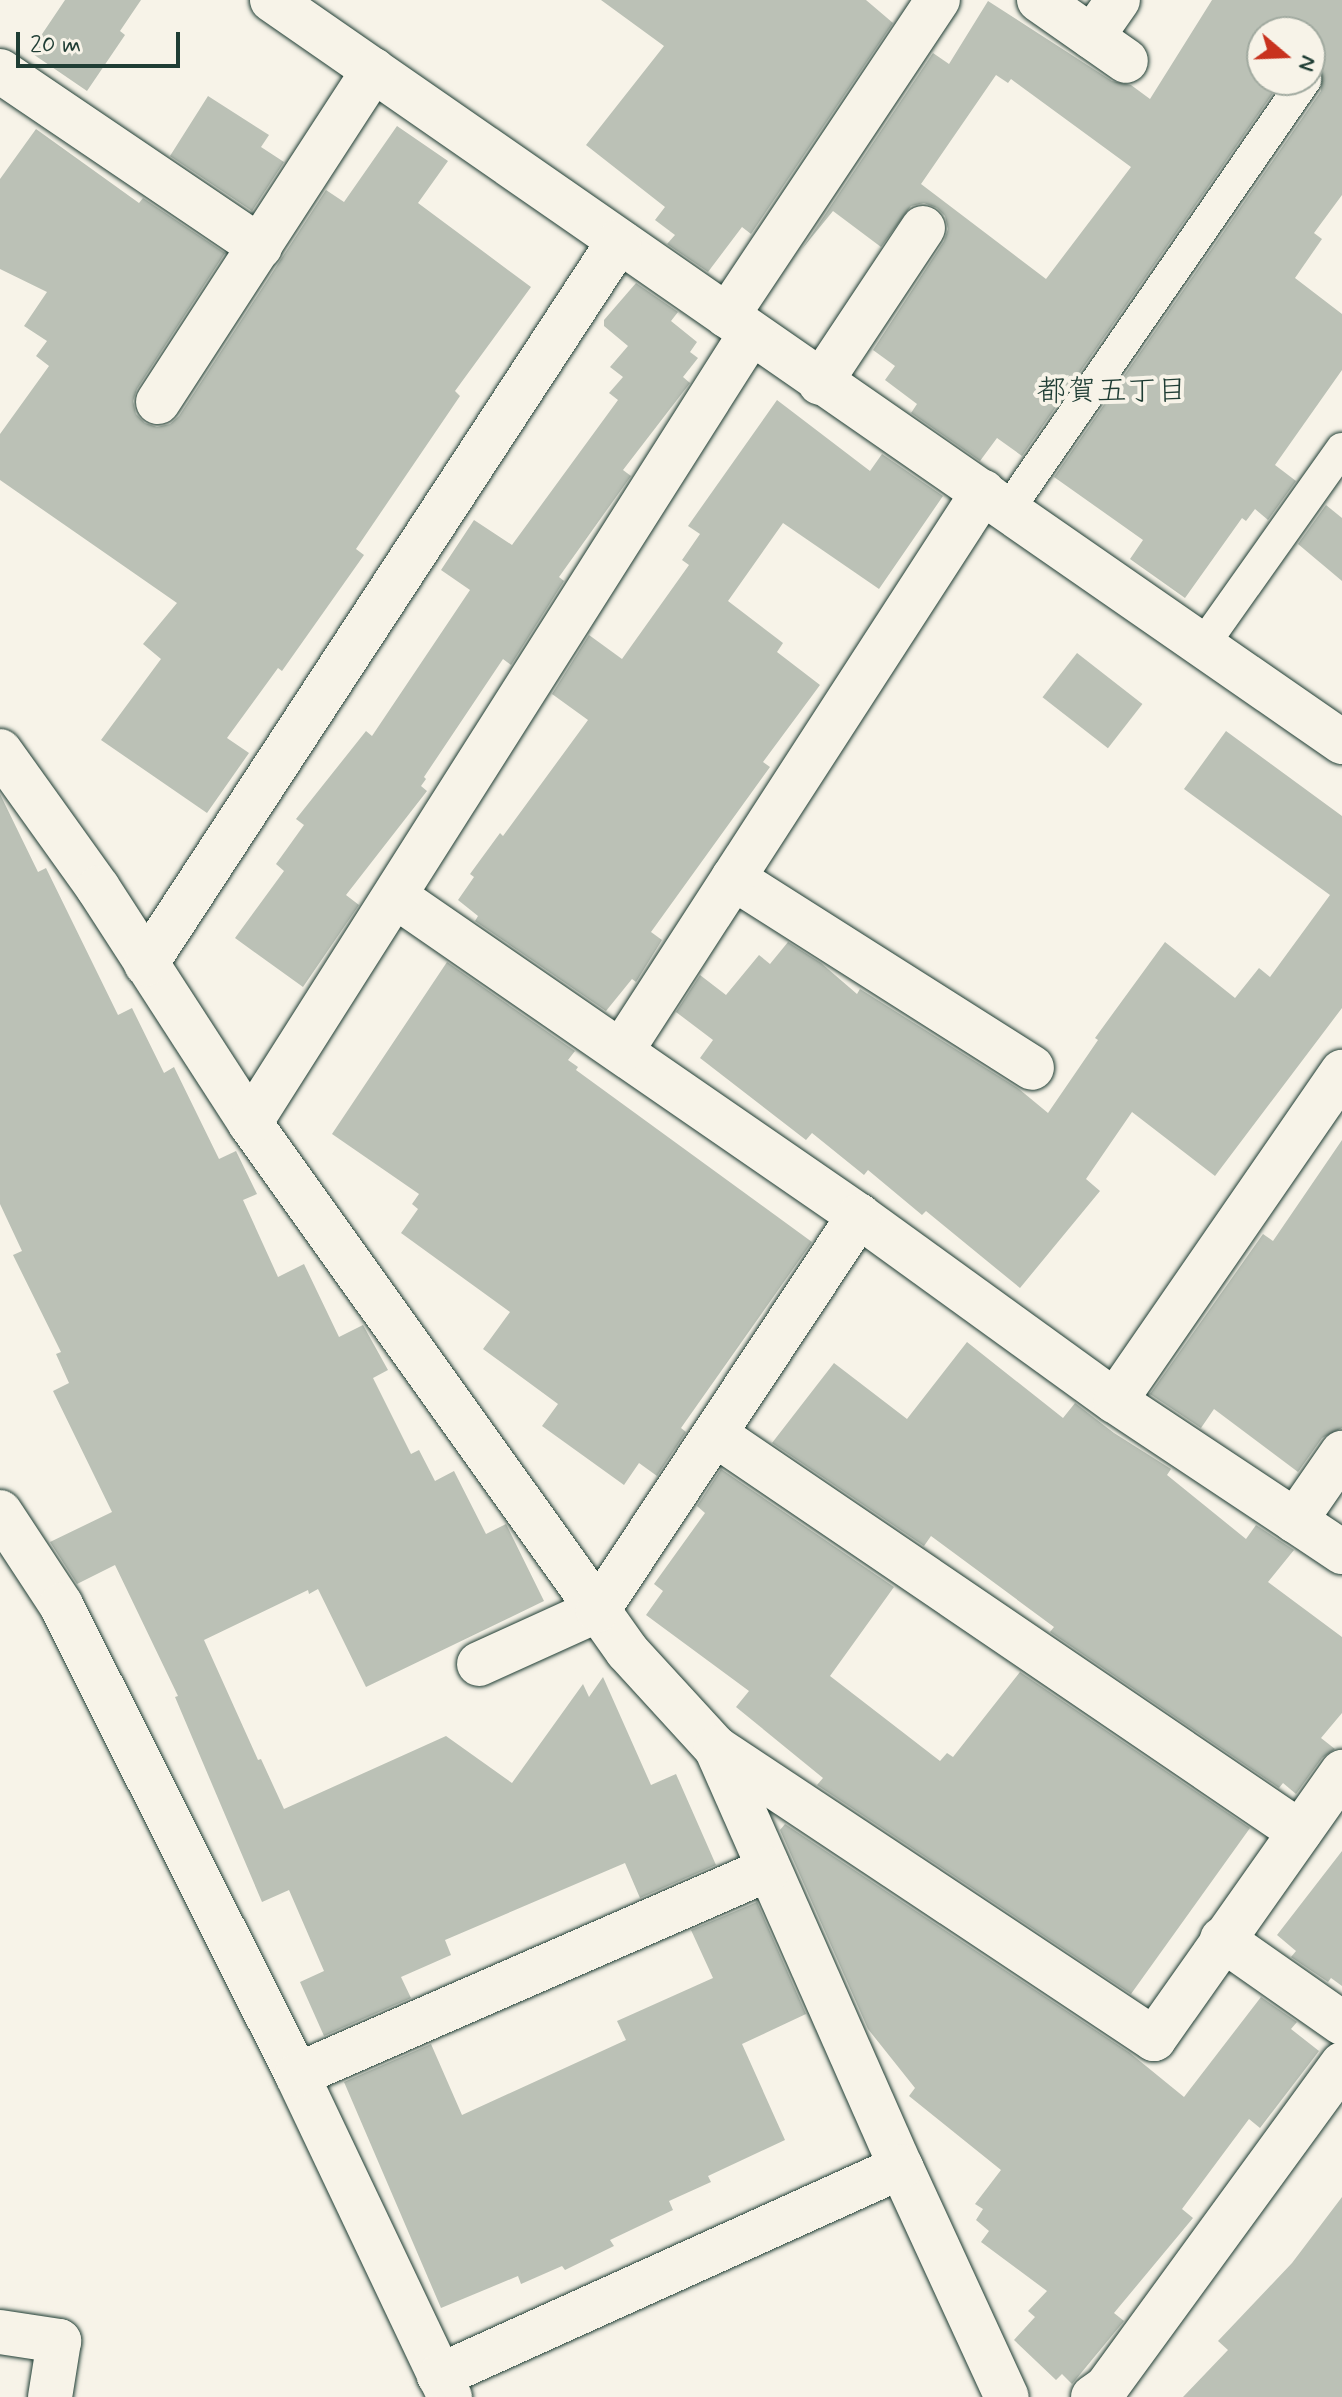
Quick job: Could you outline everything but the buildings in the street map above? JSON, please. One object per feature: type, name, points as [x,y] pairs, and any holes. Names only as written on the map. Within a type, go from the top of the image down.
[{"type":"street","points":[[250,1123],[395,896],[938,0]]},
{"type":"street","points":[[1039,0],[1109,49],[1118,0]]},
{"type":"street","points":[[295,7],[374,70],[820,383],[1342,742]]},
{"type":"street","points":[[158,402],[374,70]]},
{"type":"street","points":[[0,71],[260,247]]},
{"type":"street","points":[[820,383],[923,228]]},
{"type":"street","points":[[146,964],[619,241]]},
{"type":"street","points":[[622,1050],[733,878],[995,501]]},
{"type":"street","points":[[0,751],[98,888],[250,1123],[627,1651],[716,1748],[1154,2039],[1342,1772]]},
{"type":"street","points":[[733,878],[1032,1068]]},
{"type":"street","points":[[395,896],[859,1216],[1115,1401],[1342,1552]]},
{"type":"street","points":[[1115,1401],[1342,1072]]},
{"type":"street","points":[[479,1664],[598,1610],[859,1216]]},
{"type":"street","points":[[716,1435],[1300,1832]]},
{"type":"street","points":[[1295,1521],[1342,1453]]},
{"type":"street","points":[[0,1512],[61,1605],[297,2075],[444,2386],[901,2167]]},
{"type":"street","points":[[716,1748],[901,2167],[1007,2397]]},
{"type":"street","points":[[297,2075],[769,1869]]},
{"type":"street","points":[[1222,1939],[1342,2023]]},
{"type":"street","points":[[1093,2397],[1106,2388],[1342,2064]]},
{"type":"street","points":[[0,2332],[59,2341],[50,2397]]},
{"type":"lane","points":[[995,501],[1293,96]]},
{"type":"lane","points":[[1203,645],[1342,449]]},
{"type":"district","name":"都賀五丁目","points":[[1112,392]]}]
